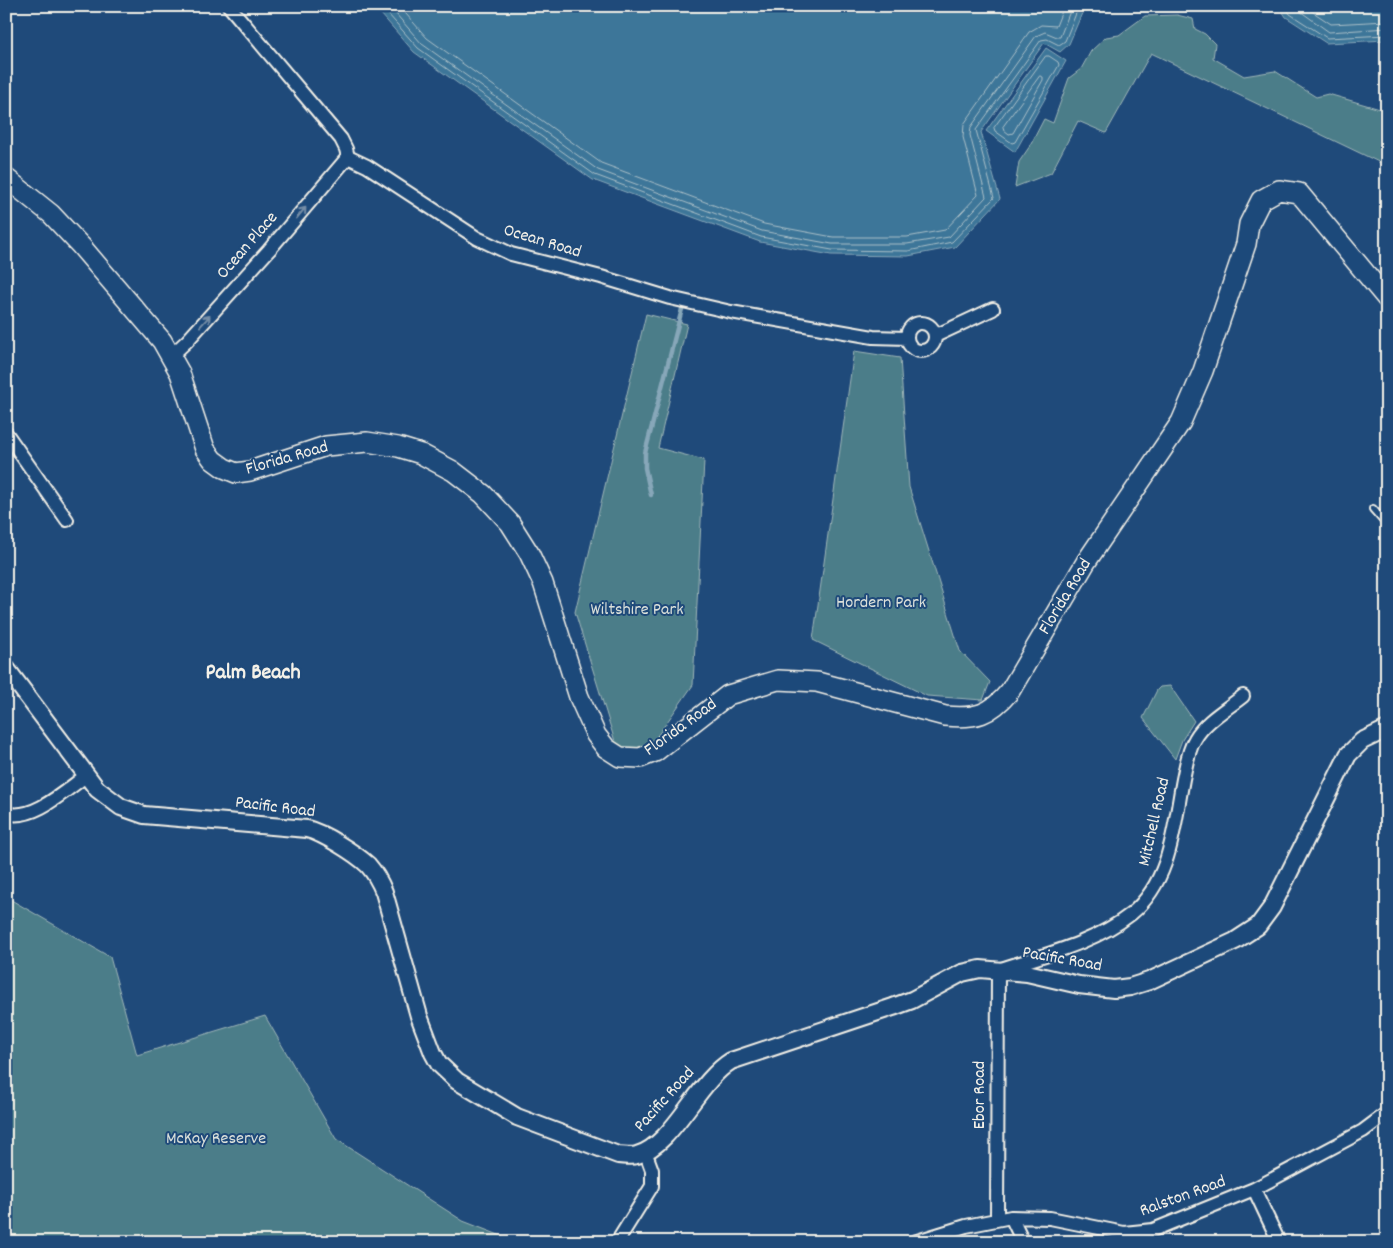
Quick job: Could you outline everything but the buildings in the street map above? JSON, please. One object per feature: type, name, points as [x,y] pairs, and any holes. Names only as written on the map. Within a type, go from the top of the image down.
[{"type":"main road","name":"Florida Road","points":[[6,178],[51,214],[81,246],[162,341],[180,373],[205,449],[213,460],[224,468],[236,473],[250,471],[326,446],[367,442],[421,454],[453,471],[482,494],[510,523],[529,553],[543,584],[579,697],[596,735],[606,748],[620,757],[640,758],[655,752],[728,695],[778,680],[817,682],[945,716],[962,718],[985,713],[999,704],[1010,691],[1086,562],[1181,422],[1203,372],[1246,244],[1249,224],[1261,200],[1279,190],[1299,193],[1387,299]]},
{"type":"street","points":[[229,6],[335,132],[346,149],[348,158]]},
{"type":"street","name":"Ocean Road","points":[[348,158],[367,166],[477,238],[511,254],[601,277],[670,298],[731,312],[873,337],[907,338]]},
{"type":"street","name":"Ocean Place","points":[[171,356],[270,250],[348,158]]},
{"type":"street","points":[[935,336],[993,309]]},
{"type":"street","points":[[920,322],[930,326],[935,336],[932,346],[923,351],[912,348],[907,338],[910,328],[920,322]]},
{"type":"street","points":[[6,433],[67,520]]},
{"type":"street","name":"Pacific Road","points":[[6,668],[97,789],[121,807],[144,815],[307,829],[322,835],[368,865],[377,877],[384,892],[419,1016],[439,1064],[458,1081],[517,1117],[618,1155],[637,1155],[646,1151],[662,1138],[715,1073],[731,1061],[912,1000],[962,973],[980,969],[998,970],[1028,973],[1079,985],[1114,989],[1130,987],[1149,981],[1247,934],[1258,926],[1272,907],[1348,755],[1362,741],[1385,734]]},
{"type":"street","name":"Mitchell Road","points":[[998,970],[1089,940],[1122,921],[1146,899],[1157,883],[1167,862],[1191,745],[1204,728],[1243,696]]},
{"type":"street","points":[[6,813],[27,813],[42,807],[86,775]]},
{"type":"street","name":"Ebor Road","points":[[997,1219],[998,970]]},
{"type":"street","name":"Ralston Road","points":[[914,1242],[966,1226],[1011,1217],[1050,1218],[1124,1233],[1153,1230],[1254,1189],[1363,1132],[1387,1113]]},
{"type":"street","points":[[617,1242],[652,1186],[652,1170],[646,1151]]},
{"type":"street","points":[[1254,1189],[1279,1242]]},
{"type":"street","points":[[1011,1217],[1023,1242]]},
{"type":"lane","points":[[1373,509],[1387,525]]},
{"type":"green space","points":[[1177,15],[1193,19],[1195,29],[1205,34],[1215,44],[1213,58],[1244,76],[1275,71],[1316,97],[1328,94],[1387,111],[1387,166],[1151,53],[1106,133],[1078,121],[1051,173],[1015,187],[1019,162],[1044,119],[1053,123],[1069,78],[1081,69],[1091,51],[1106,37],[1119,35],[1145,16]]},
{"type":"green space","name":"Wiltshire Park","points":[[646,314],[687,324],[658,448],[704,460],[693,685],[639,762],[622,764],[575,612]]},
{"type":"green space","name":"Hordern Park","points":[[854,351],[900,358],[909,487],[960,651],[990,682],[983,700],[927,696],[813,640]]},
{"type":"green space","points":[[1170,686],[1194,721],[1182,740],[1175,759],[1143,718],[1157,690],[1160,687]]},
{"type":"green space","name":"McKay Reserve","points":[[6,897],[110,957],[137,1055],[265,1016],[336,1139],[463,1221],[517,1242],[6,1242]]},
{"type":"water","points":[[374,6],[1085,6],[1069,44],[1060,52],[1044,43],[981,132],[1000,199],[955,247],[908,256],[831,255],[760,242],[593,180],[414,52]]},
{"type":"water","points":[[1279,6],[1387,6],[1387,40],[1326,43],[1286,17]]},
{"type":"water","points":[[1046,48],[1066,61],[1015,152],[986,131]]},
{"type":"waterway","points":[[651,495],[645,468],[645,453],[682,309]]},
{"type":"district","name":"Palm Beach","points":[[253,673]]}]
